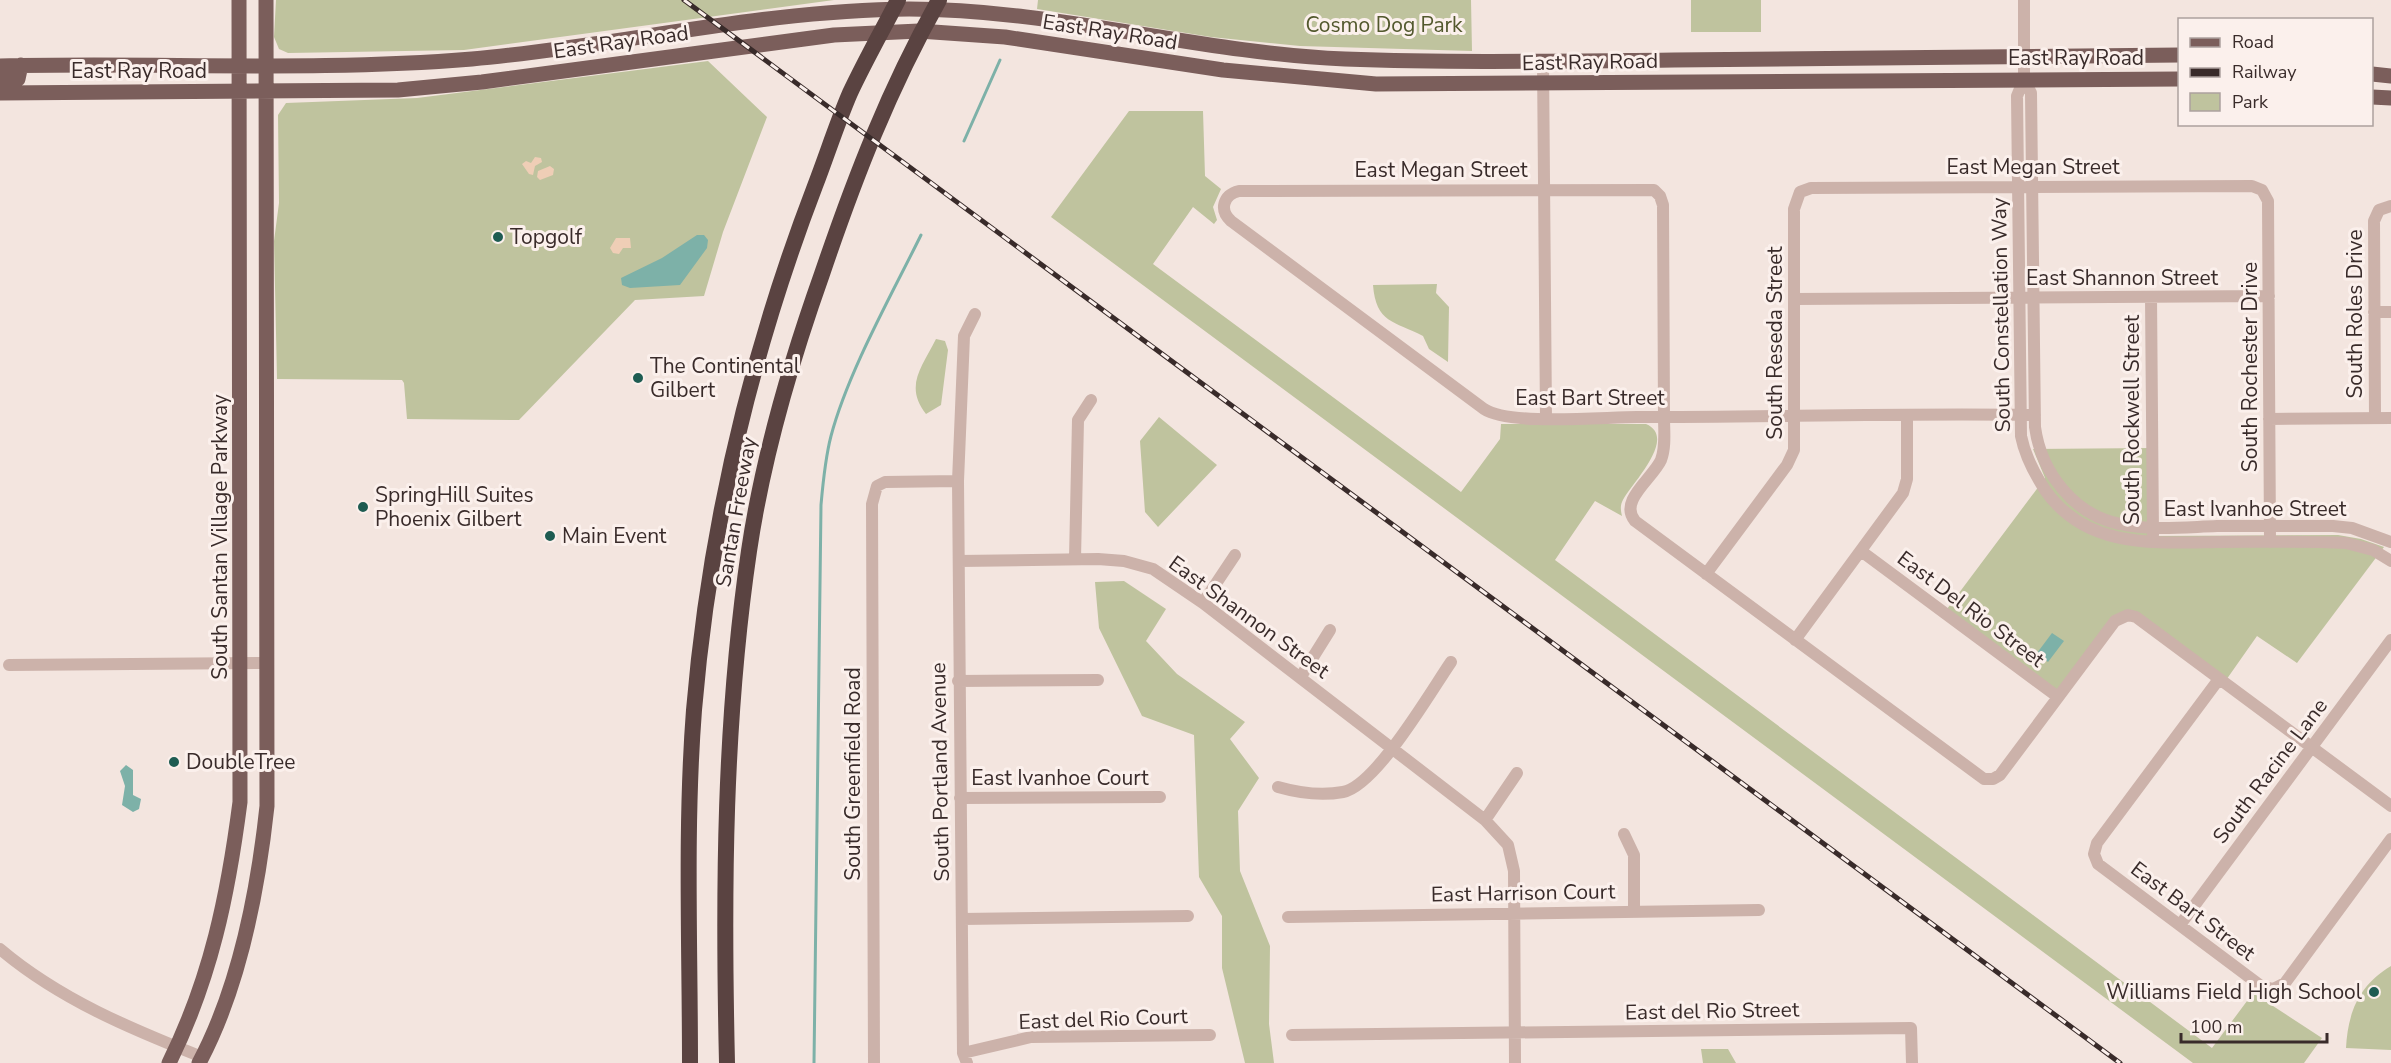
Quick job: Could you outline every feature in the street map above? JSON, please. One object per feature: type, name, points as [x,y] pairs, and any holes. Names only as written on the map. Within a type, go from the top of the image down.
[{"type":"highway","name":"Santan Freeway","points":[[690,1063],[690,858],[694,711],[710,581],[726,491],[761,345],[797,234],[850,94],[898,0]]},
{"type":"highway","name":"Santan Freeway","points":[[727,1063],[724,904],[728,745],[749,549],[771,441],[794,354],[874,129],[911,50],[939,0]]},
{"type":"main road","name":"South Santan Village Parkway","points":[[169,1063],[212,956],[233,856],[240,802],[242,664],[238,66],[240,0]]},
{"type":"main road","points":[[201,1060],[236,969],[252,910],[262,854],[267,806],[266,0]]},
{"type":"main road","name":"East Ray Road","points":[[0,66],[265,66],[417,63],[514,55],[719,26],[844,12],[919,9],[982,12],[1287,55],[1376,60],[2024,68],[2178,79]]},
{"type":"main road","name":"East Ray Road","points":[[0,93],[367,92],[431,88],[834,35],[896,32],[970,33],[1038,41],[1175,64],[1284,77],[1376,84],[1543,83],[2024,68],[2178,55]]},
{"type":"main road","points":[[0,81],[18,79],[21,65]]},
{"type":"main road","points":[[2373,74],[2391,76]]},
{"type":"main road","points":[[2373,97],[2391,98]]},
{"type":"main road","points":[[240,371],[266,372]]},
{"type":"street","points":[[2024,0],[2024,68]]},
{"type":"street","points":[[1543,61],[1546,418]]},
{"type":"street","name":"South Constellation Way","points":[[2024,68],[2031,93],[2035,415],[2040,449],[2058,485],[2070,497],[2099,517],[2118,524],[2153,527]]},
{"type":"street","name":"South Constellation Way","points":[[2024,68],[2017,96],[2020,415],[2023,447],[2041,483],[2061,510],[2076,521],[2109,537],[2155,543]]},
{"type":"street","name":"East Megan Street","points":[[1800,192],[1811,188],[2252,186],[2265,192]]},
{"type":"street","name":"East Megan Street","points":[[1225,202],[1229,195],[1239,191],[1647,189],[1660,196],[1663,205],[1664,417]]},
{"type":"street","name":"South Reseda Street","points":[[1706,574],[1790,460],[1795,447],[1794,208],[1800,192]]},
{"type":"street","name":"South Rochester Drive","points":[[2265,192],[2268,201],[2270,542]]},
{"type":"street","name":"East Bart Street","points":[[1225,202],[1224,212],[1229,220],[1485,410],[1503,417],[2035,415]]},
{"type":"street","name":"South Roles Drive","points":[[2375,418],[2374,221],[2378,211],[2391,206]]},
{"type":"street","name":"East Shannon Street","points":[[1795,299],[2269,296]]},
{"type":"street","name":"South Rockwell Street","points":[[2151,297],[2155,543]]},
{"type":"street","points":[[2374,312],[2391,312]]},
{"type":"street","name":"South Portland Avenue","points":[[965,1058],[958,681],[958,481],[964,336],[975,314]]},
{"type":"street","points":[[1075,559],[1078,420],[1090,400]]},
{"type":"street","points":[[1796,640],[1905,489],[1907,416]]},
{"type":"street","points":[[1664,417],[1662,456],[1631,502],[1631,514],[1635,521],[1979,777],[1994,779],[2001,774],[2116,620],[2125,615],[2136,617],[2391,806]]},
{"type":"street","points":[[2269,419],[2391,418]]},
{"type":"street","name":"South Greenfield Road","points":[[874,1063],[872,504],[877,486],[895,481],[958,481]]},
{"type":"street","name":"East Ivanhoe Street","points":[[2153,527],[2352,528],[2391,542]]},
{"type":"street","name":"East Ivanhoe Street","points":[[2155,543],[2270,542],[2360,545],[2391,561]]},
{"type":"street","name":"East Del Rio Street","points":[[1861,551],[2058,697]]},
{"type":"street","points":[[1203,603],[1235,555]]},
{"type":"street","name":"East Shannon Street","points":[[959,561],[1075,559],[1124,561],[1153,569],[1203,603],[1485,820],[1508,845],[1514,871],[1512,912],[1515,1063]]},
{"type":"street","points":[[1300,678],[1330,630]]},
{"type":"street","name":"South Racine Lane","points":[[2180,925],[2391,640]]},
{"type":"street","points":[[1278,787],[1303,794],[1344,792],[1364,782],[1392,748],[1451,662]]},
{"type":"street","points":[[3,665],[266,663]]},
{"type":"street","name":"East Bart Street","points":[[2219,679],[2096,844],[2094,856],[2100,866],[2261,986],[2274,989],[2284,983],[2391,839]]},
{"type":"street","points":[[958,681],[1098,680]]},
{"type":"street","points":[[1485,820],[1517,773]]},
{"type":"street","name":"East Ivanhoe Court","points":[[960,798],[1160,797]]},
{"type":"street","points":[[1624,834],[1634,855],[1634,911]]},
{"type":"street","name":"East Harrison Court","points":[[1288,917],[1759,910]]},
{"type":"street","points":[[962,919],[1188,916]]},
{"type":"street","points":[[0,949],[84,1005],[201,1060]]},
{"type":"street","name":"East del Rio Street","points":[[1515,1034],[1911,1028],[1912,1063]]},
{"type":"street","points":[[1292,1035],[1515,1034]]},
{"type":"street","name":"East del Rio Court","points":[[965,1058],[1031,1037],[1210,1035]]},
{"type":"green space","points":[[276,0],[834,0],[464,50],[288,53],[279,49],[274,37]]},
{"type":"green space","name":"Cosmo Dog Park","points":[[1038,0],[1471,0],[1472,51],[1300,46],[1211,37],[1037,9]]},
{"type":"green space","points":[[1691,0],[1761,0],[1761,32],[1691,32]]},
{"type":"green space","name":"Topgolf","points":[[708,61],[767,117],[723,232],[704,296],[635,300],[519,420],[407,419],[402,380],[277,379],[274,241],[279,203],[278,115],[286,103],[417,98]]},
{"type":"green space","points":[[1129,111],[1203,111],[1205,176],[1221,189],[1213,207],[1217,220],[1214,224],[1193,207],[1153,264],[1461,492],[1500,439],[1501,424],[1646,424],[1655,431],[1657,440],[1655,451],[1622,502],[1622,516],[1595,501],[1555,560],[2212,1048],[2253,993],[2322,1038],[2304,1063],[2193,1063],[1051,217]]},
{"type":"green space","points":[[1437,284],[1436,293],[1449,307],[1448,362],[1429,349],[1423,336],[1382,314],[1373,285]]},
{"type":"green space","points":[[936,339],[945,341],[948,350],[941,405],[926,414],[916,394],[916,385],[921,368]]},
{"type":"green space","points":[[1159,417],[1217,465],[1158,527],[1145,512],[1140,441]]},
{"type":"green space","points":[[2152,448],[2153,536],[2338,535],[2361,539],[2384,547],[2297,663],[2257,636],[2224,683],[2127,615],[2058,697],[1944,613],[2045,478],[2033,449]]},
{"type":"green space","points":[[1124,581],[1166,609],[1146,641],[1177,674],[1245,722],[1230,739],[1259,778],[1238,811],[1240,871],[1270,946],[1269,1024],[1274,1063],[1245,1063],[1222,968],[1222,916],[1199,877],[1194,735],[1142,716],[1099,628],[1095,582]]},
{"type":"green space","points":[[2391,966],[2391,1050],[2346,1048],[2349,1023],[2357,1001],[2371,982]]},
{"type":"green space","points":[[1701,1049],[1728,1049],[1736,1063],[1703,1063]]},
{"type":"sand","points":[[535,157],[541,158],[542,162],[535,166],[533,175],[529,174],[522,164],[526,161],[531,163]]},
{"type":"sand","points":[[550,166],[554,169],[553,175],[540,180],[537,177],[538,171]]},
{"type":"sand","points":[[616,238],[630,238],[631,248],[623,248],[619,254],[613,253],[610,248]]},
{"type":"water","points":[[697,235],[704,235],[708,240],[707,248],[680,285],[630,288],[622,285],[621,278],[662,258]]},
{"type":"water","points":[[2052,633],[2064,641],[2048,662],[2037,653]]},
{"type":"water","points":[[126,765],[133,770],[133,795],[141,799],[139,809],[133,812],[122,805],[125,786],[120,771]]},
{"type":"waterway","points":[[964,141],[1000,60]]},
{"type":"waterway","points":[[814,1063],[821,505],[827,453],[839,411],[859,360],[921,235]]},
{"type":"railway","points":[[684,0],[2120,1063]]},
{"type":"place","name":"Topgolf","points":[[498,237]]},
{"type":"place","name":"The Continental Gilbert","points":[[638,378]]},
{"type":"place","name":"SpringHill Suites Phoenix Gilbert","points":[[363,507]]},
{"type":"place","name":"Main Event","points":[[550,536]]},
{"type":"place","name":"DoubleTree","points":[[174,762]]},
{"type":"place","name":"Williams Field High School","points":[[2374,992]]}]
